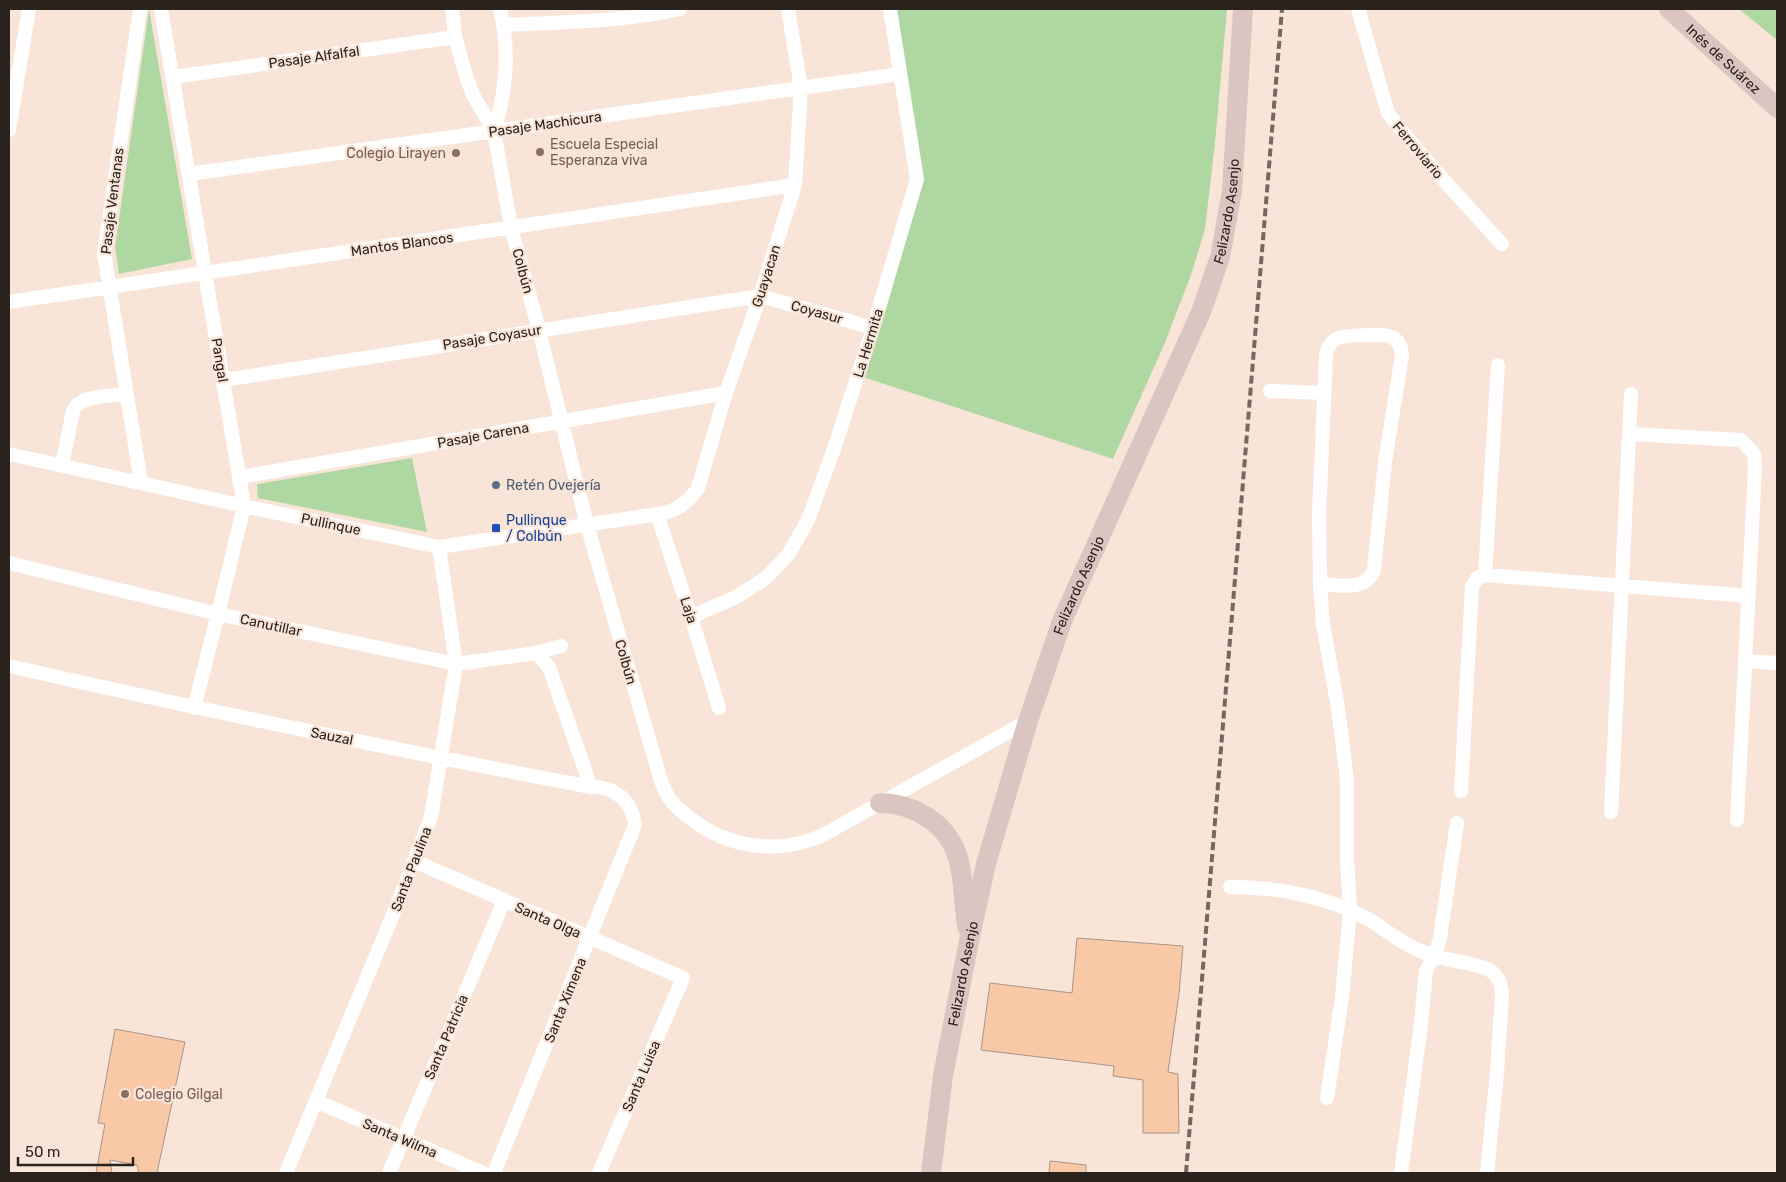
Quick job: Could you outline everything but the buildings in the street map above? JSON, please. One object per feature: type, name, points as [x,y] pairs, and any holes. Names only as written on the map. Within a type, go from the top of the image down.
[{"type":"street","points":[[9,130],[29,9]]},
{"type":"street","name":"Pasaje Ventanas","points":[[140,9],[104,253],[141,482]]},
{"type":"street","name":"Pangal","points":[[161,9],[244,506],[194,708]]},
{"type":"street","name":"Colbún","points":[[452,9],[459,57],[473,95],[494,131],[512,227],[587,525],[661,781],[670,799],[680,810],[703,827],[732,840],[764,846],[780,846],[804,842],[824,835],[1028,721]]},
{"type":"street","name":"Colbún","points":[[494,131],[500,110],[506,68],[504,25],[500,9]]},
{"type":"street","points":[[504,25],[596,20],[657,14],[680,9]]},
{"type":"street","name":"Guayacan","points":[[657,514],[679,508],[698,488],[726,394],[760,296],[795,185],[801,88],[788,9]]},
{"type":"street","name":"La Hermita","points":[[691,617],[736,597],[766,578],[788,555],[811,511],[835,446],[918,179],[890,9]]},
{"type":"street","name":"Felizardo Asenjo","points":[[931,1173],[948,1048],[969,941],[986,864],[1028,721],[1062,621],[1201,312],[1225,235],[1232,191],[1243,9]]},
{"type":"street","name":"Ferroviario","points":[[1358,9],[1388,113],[1448,186],[1502,244]]},
{"type":"street","name":"Inés de Suárez","points":[[1669,9],[1777,108]]},
{"type":"street","name":"Pasaje Alfalfal","points":[[173,77],[455,37]]},
{"type":"street","name":"Pasaje Machicura","points":[[189,174],[900,74]]},
{"type":"street","name":"Mantos Blancos","points":[[9,302],[795,185]]},
{"type":"street","name":"Coyasur","points":[[760,296],[873,328]]},
{"type":"street","name":"Pasaje Coyasur","points":[[224,380],[760,296]]},
{"type":"street","points":[[1320,584],[1361,585],[1370,578],[1374,570],[1385,462],[1402,355],[1399,343],[1394,338],[1386,335],[1346,336],[1336,339],[1329,346],[1326,355],[1319,514],[1320,584],[1325,632],[1338,708],[1347,779],[1350,911],[1342,997],[1327,1098]]},
{"type":"street","points":[[1485,576],[1498,365]]},
{"type":"street","points":[[1270,391],[1324,393]]},
{"type":"street","points":[[62,465],[73,411],[77,404],[84,400],[126,394]]},
{"type":"street","name":"Pasaje Carena","points":[[240,477],[726,394]]},
{"type":"street","points":[[1612,812],[1631,394]]},
{"type":"street","points":[[1630,434],[1741,440],[1754,454],[1755,468],[1737,820]]},
{"type":"street","name":"Pullinque","points":[[9,454],[438,547],[657,514]]},
{"type":"street","name":"Laja","points":[[657,514],[691,617],[718,708]]},
{"type":"street","name":"Santa Paulina","points":[[286,1173],[431,817],[439,758],[456,664],[438,547]]},
{"type":"street","name":"Canutillar","points":[[9,563],[218,614],[456,664],[536,652],[560,646]]},
{"type":"street","points":[[1461,791],[1472,587],[1477,578],[1485,576],[1749,596]]},
{"type":"street","points":[[536,652],[549,667],[591,787]]},
{"type":"street","points":[[1746,661],[1777,664]]},
{"type":"street","name":"Sauzal","points":[[9,666],[194,708],[439,758],[591,787],[607,788],[621,796],[631,809],[635,825]]},
{"type":"street","points":[[880,803],[900,805],[923,814],[934,822],[949,840],[961,871],[969,941]]},
{"type":"street","points":[[1401,1173],[1420,1032],[1426,971],[1434,957],[1440,938],[1457,822]]},
{"type":"street","name":"Santa Ximena","points":[[494,1173],[591,938],[635,825]]},
{"type":"street","name":"Santa Olga","points":[[414,861],[683,978]]},
{"type":"street","points":[[1230,887],[1252,887],[1290,892],[1326,902],[1371,921],[1404,943],[1434,957],[1486,968],[1496,976],[1502,988],[1497,1072],[1487,1173]]},
{"type":"street","name":"Santa Patricia","points":[[389,1173],[504,900]]},
{"type":"street","name":"Santa Luisa","points":[[599,1173],[683,978]]},
{"type":"street","name":"Santa Wilma","points":[[316,1101],[483,1173]]},
{"type":"green space","points":[[149,9],[192,259],[119,274],[115,247]]},
{"type":"green space","points":[[896,9],[1227,9],[1205,229],[1191,275],[1164,345],[1113,459],[863,377],[921,183]]},
{"type":"green space","points":[[1739,9],[1777,9],[1777,40]]},
{"type":"green space","points":[[412,458],[427,532],[258,498],[257,484]]},
{"type":"railway","points":[[1186,1173],[1282,9]]},
{"type":"place","name":"Escuela Especial Esperanza viva","points":[[540,152]]},
{"type":"place","name":"Colegio Lirayen","points":[[456,153]]},
{"type":"place","name":"Retén Ovejería","points":[[496,485]]},
{"type":"place","name":"Pullinque / Colbún","points":[[496,528]]},
{"type":"place","name":"Colegio Gilgal","points":[[125,1094]]}]
